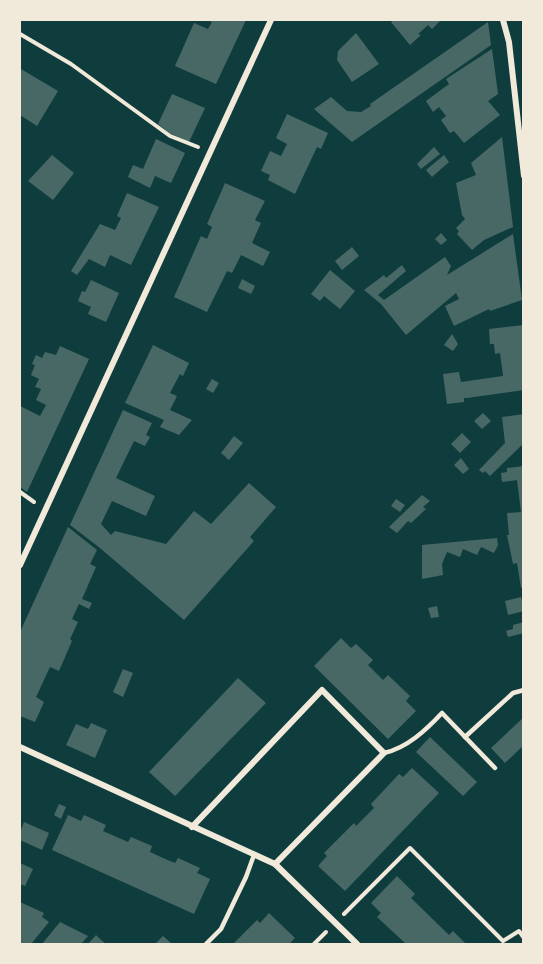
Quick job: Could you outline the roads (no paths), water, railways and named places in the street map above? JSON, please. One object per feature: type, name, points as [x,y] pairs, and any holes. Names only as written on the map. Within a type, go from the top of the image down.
[{"type":"street","points":[[20,565],[272,20]]},
{"type":"street","points":[[504,20],[524,176]]},
{"type":"street","points":[[192,827],[322,690],[384,753],[275,864]]},
{"type":"street","points":[[20,747],[275,864],[357,945]]},
{"type":"lane","points":[[465,737],[513,693],[524,690]]},
{"type":"lane","points":[[384,753],[398,750],[442,713],[495,768]]},
{"type":"lane","points":[[206,945],[221,929],[254,855]]}]
